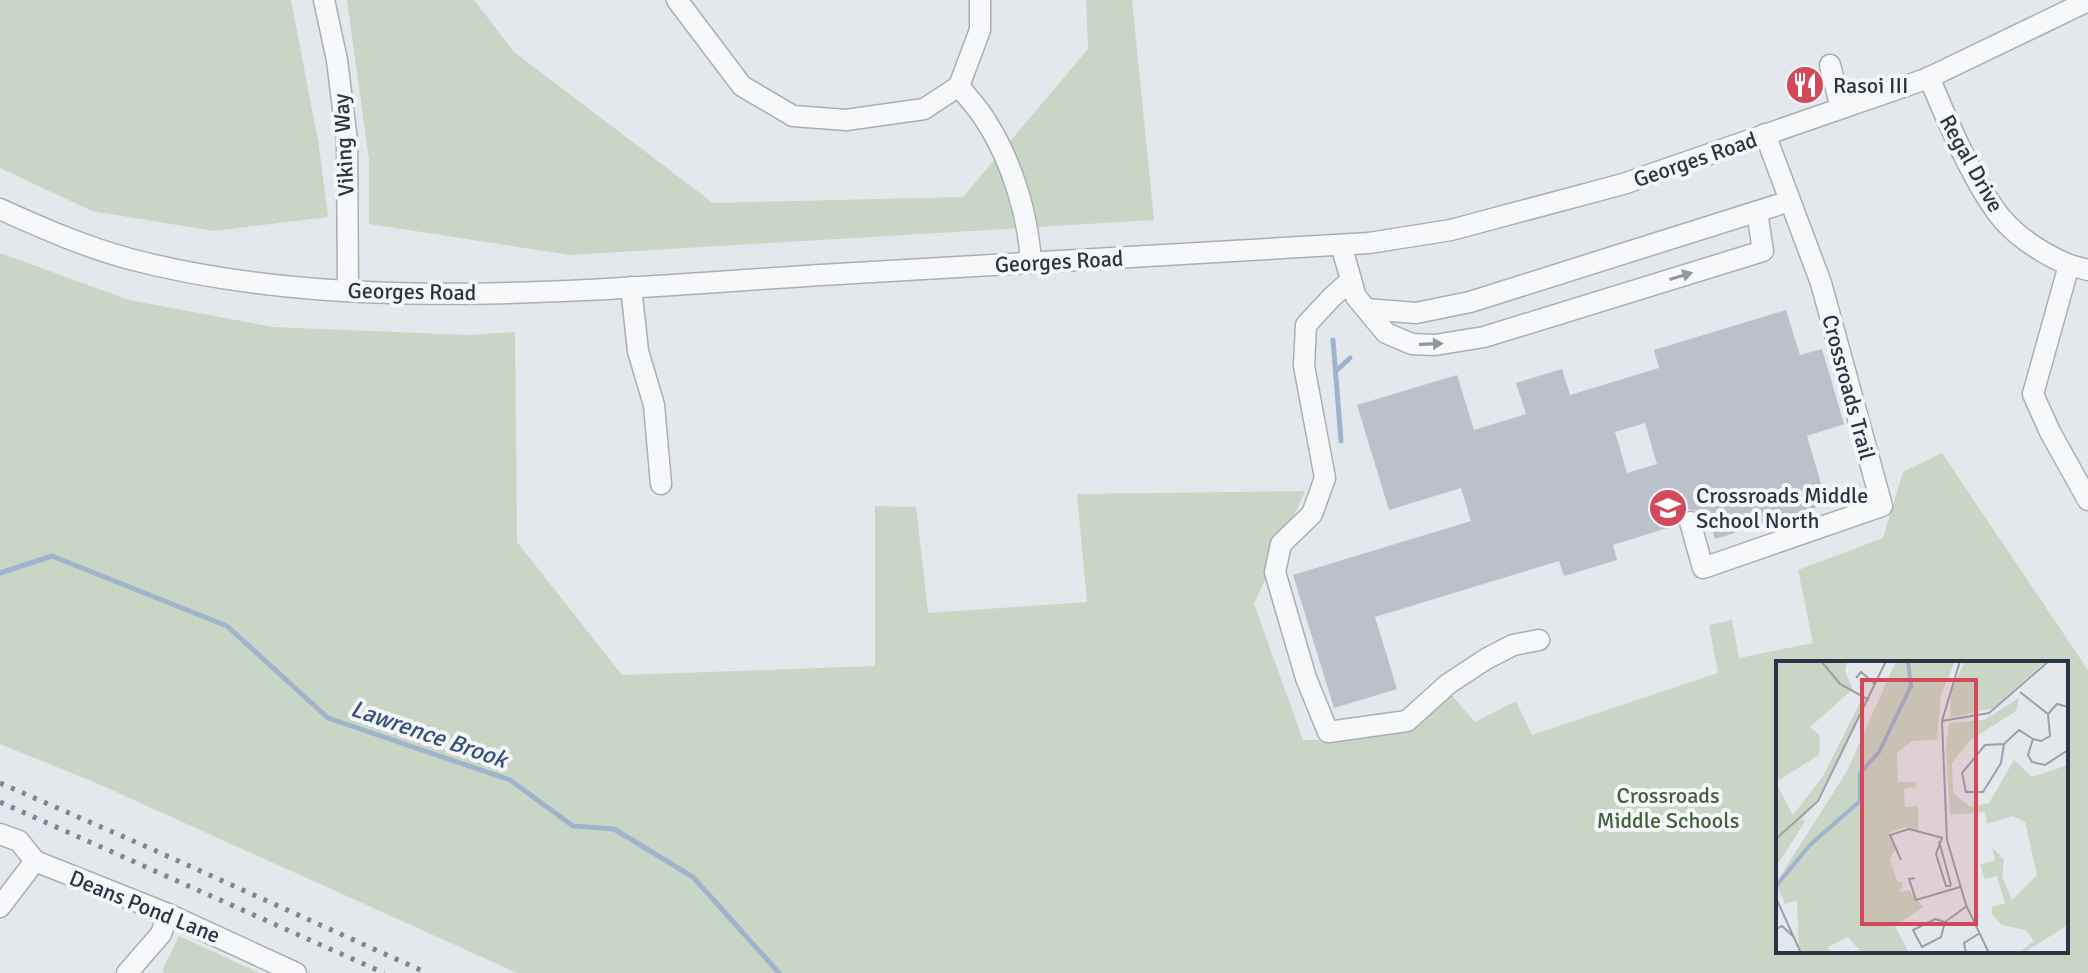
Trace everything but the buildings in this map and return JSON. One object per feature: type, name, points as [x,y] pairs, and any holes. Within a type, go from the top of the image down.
[{"type":"street","name":"Viking Way","points":[[324,0],[337,60],[347,141],[348,291]]},
{"type":"street","points":[[677,0],[742,86],[793,116],[846,120],[924,109],[959,86],[980,30],[980,0]]},
{"type":"street","name":"Georges Road","points":[[0,209],[44,229],[129,259],[252,283],[348,291],[476,293],[631,287],[1341,245],[1451,230],[1623,184],[1929,77],[2088,1]]},
{"type":"street","points":[[1830,65],[1841,108]]},
{"type":"street","name":"Regal Drive","points":[[1929,77],[1987,196],[2004,220],[2053,258],[2079,267],[2033,394],[2050,432],[2088,500]]},
{"type":"street","points":[[959,86],[986,120],[1008,166],[1026,218],[1031,262]]},
{"type":"street","name":"Crossroads Trail","points":[[1690,522],[1703,568],[1882,506],[1821,283],[1765,134]]},
{"type":"street","points":[[1366,309],[1416,313],[1470,302],[1790,201]]},
{"type":"street","points":[[1341,245],[1356,297],[1386,333],[1412,344],[1435,345],[1484,337],[1763,251],[1757,212]]},
{"type":"street","points":[[1351,280],[1306,325],[1304,366],[1325,478],[1312,514],[1281,544],[1275,572],[1306,678],[1328,732],[1407,721],[1448,684],[1486,659],[1513,645],[1539,640]]},
{"type":"street","points":[[631,287],[638,351],[654,405],[661,484]]},
{"type":"street","name":"Deans Pond Lane","points":[[0,834],[19,841],[35,861],[168,914],[296,973]]},
{"type":"street","points":[[0,907],[35,861]]},
{"type":"street","points":[[127,973],[161,934],[168,914]]},
{"type":"green space","points":[[0,0],[291,0],[319,146],[328,217],[214,231],[92,211],[0,168]]},
{"type":"green space","points":[[347,0],[474,0],[514,52],[713,203],[963,197],[1088,49],[1086,0],[1132,0],[1154,220],[570,255],[369,224],[369,160]]},
{"type":"green space","name":"Crossroads Middle Schools","points":[[0,253],[129,300],[273,327],[469,335],[515,332],[517,542],[622,675],[875,666],[875,506],[916,507],[928,613],[1087,602],[1077,494],[1305,491],[1254,604],[1303,740],[1366,739],[1449,692],[1475,722],[1516,701],[1532,735],[1718,673],[1709,625],[1732,620],[1739,658],[1813,643],[1798,570],[1883,538],[1903,472],[1942,453],[2088,670],[2088,973],[517,973],[94,782],[0,744]]},
{"type":"green space","points":[[179,936],[259,973],[165,973],[162,971]]},
{"type":"waterway","points":[[1333,340],[1341,441]]},
{"type":"waterway","points":[[1336,371],[1350,358]]},
{"type":"waterway","name":"Lawrence Brook","points":[[0,573],[52,556],[227,626],[328,718],[510,780],[573,826],[614,829],[693,877],[779,973]]},
{"type":"railway","points":[[0,783],[427,973]]},
{"type":"railway","points":[[0,802],[384,973]]},
{"type":"place","name":"Rasoi III","points":[[1805,85]]},
{"type":"place","name":"Crossroads Middle School North","points":[[1668,508]]}]
